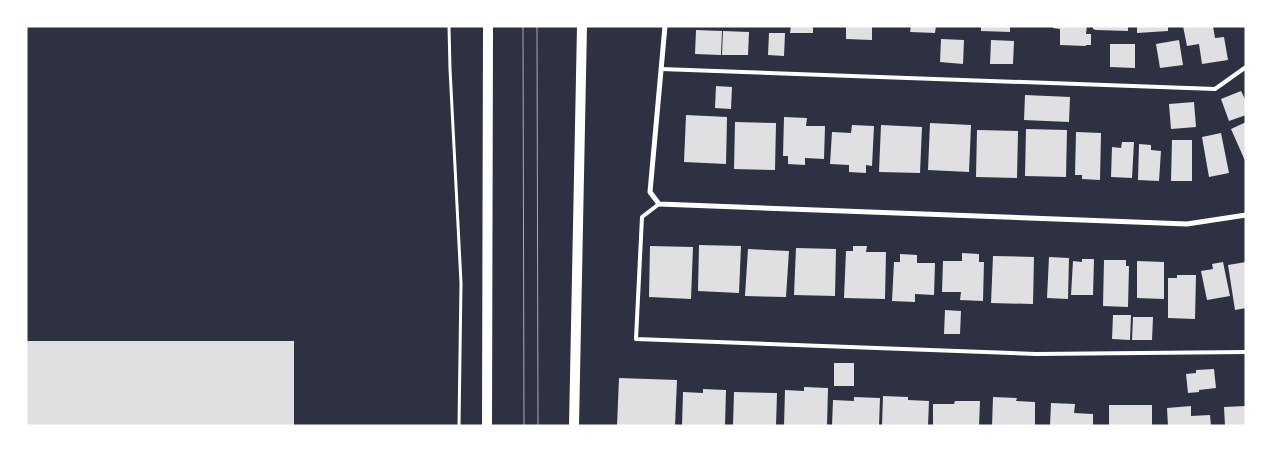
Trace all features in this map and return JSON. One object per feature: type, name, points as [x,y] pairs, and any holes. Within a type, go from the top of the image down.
[{"type":"main road","points":[[487,426],[488,26]]},
{"type":"main road","points":[[574,426],[582,26]]},
{"type":"street","points":[[665,26],[650,192],[659,204],[1187,224],[1246,215]]},
{"type":"lane","points":[[661,70],[1215,89],[1246,67]]},
{"type":"lane","points":[[659,204],[642,217],[636,339],[1036,354],[1246,352]]},
{"type":"path","points":[[449,26],[461,283],[459,426]]},
{"type":"building","points":[[791,26],[813,26],[813,33],[790,33]]},
{"type":"building","points":[[846,26],[872,26],[872,40],[846,39]]},
{"type":"building","points":[[911,26],[936,26],[935,33],[910,32]]},
{"type":"building","points":[[981,26],[1010,26],[1010,32],[981,31]]},
{"type":"building","points":[[1053,26],[1087,26],[1086,34],[1091,34],[1091,45],[1060,45],[1060,29],[1053,28]]},
{"type":"building","points":[[1093,26],[1128,26],[1128,31],[1096,30],[1093,29]]},
{"type":"building","points":[[1137,26],[1168,26],[1168,31],[1137,33]]},
{"type":"building","points":[[1183,26],[1213,26],[1215,38],[1224,37],[1228,60],[1202,64],[1199,44],[1187,46]]},
{"type":"building","points":[[696,30],[722,31],[721,55],[695,54]]},
{"type":"building","points":[[723,31],[749,32],[748,55],[722,55]]},
{"type":"building","points":[[769,33],[785,33],[784,56],[768,55]]},
{"type":"building","points":[[941,39],[964,40],[963,64],[940,62]]},
{"type":"building","points":[[991,40],[1014,41],[1013,64],[990,64]]},
{"type":"building","points":[[1179,40],[1183,65],[1160,68],[1156,44]]},
{"type":"building","points":[[1110,44],[1135,44],[1135,68],[1110,67]]},
{"type":"building","points":[[716,86],[732,87],[731,109],[715,108]]},
{"type":"building","points":[[1241,91],[1246,101],[1246,115],[1229,121],[1221,99]]},
{"type":"building","points":[[1025,95],[1070,97],[1069,122],[1024,120]]},
{"type":"building","points":[[1194,102],[1196,127],[1171,129],[1169,104]]},
{"type":"building","points":[[686,115],[727,117],[726,164],[684,162]]},
{"type":"building","points":[[784,117],[807,118],[806,126],[825,126],[824,159],[805,158],[805,165],[788,164],[788,156],[783,156]]},
{"type":"building","points":[[735,122],[776,123],[775,170],[734,169]]},
{"type":"building","points":[[1246,122],[1246,163],[1231,129]]},
{"type":"building","points":[[930,123],[971,125],[969,172],[928,170]]},
{"type":"building","points":[[852,125],[874,126],[872,166],[866,165],[866,173],[849,172],[849,165],[830,164],[832,132],[851,133]]},
{"type":"building","points":[[881,125],[922,127],[920,173],[879,172]]},
{"type":"building","points":[[1026,129],[1067,130],[1066,177],[1025,176]]},
{"type":"building","points":[[977,130],[1018,131],[1017,178],[976,177]]},
{"type":"building","points":[[1076,132],[1101,133],[1100,180],[1082,179],[1082,175],[1075,175]]},
{"type":"building","points":[[1221,133],[1229,173],[1209,177],[1202,137]]},
{"type":"building","points":[[1172,140],[1192,140],[1192,181],[1171,181]]},
{"type":"building","points":[[1122,142],[1134,142],[1132,178],[1111,177],[1112,147],[1121,148]]},
{"type":"building","points":[[1139,144],[1151,145],[1151,150],[1161,151],[1159,181],[1138,180]]},
{"type":"building","points":[[699,245],[741,246],[739,293],[698,291]]},
{"type":"building","points":[[650,246],[693,247],[691,299],[649,297]]},
{"type":"building","points":[[853,246],[867,246],[866,252],[886,252],[885,299],[844,298],[846,251],[853,251]]},
{"type":"building","points":[[796,248],[836,249],[835,296],[794,295]]},
{"type":"building","points":[[748,249],[789,251],[786,297],[745,296]]},
{"type":"building","points":[[962,253],[979,254],[979,262],[984,262],[983,301],[960,300],[961,292],[942,292],[943,261],[962,261]]},
{"type":"building","points":[[900,254],[917,255],[917,263],[935,263],[934,295],[915,294],[915,302],[892,301],[894,262],[900,262]]},
{"type":"building","points":[[993,256],[1034,257],[1033,304],[991,303]]},
{"type":"building","points":[[1049,257],[1069,258],[1068,299],[1047,298]]},
{"type":"building","points":[[1082,259],[1094,259],[1093,295],[1071,295],[1073,261],[1082,262]]},
{"type":"building","points":[[1104,260],[1126,260],[1126,266],[1129,266],[1128,307],[1103,306]]},
{"type":"building","points":[[1137,261],[1164,262],[1164,299],[1137,298]]},
{"type":"building","points":[[1223,262],[1230,296],[1207,300],[1201,271],[1213,269],[1212,264]]},
{"type":"building","points":[[1246,262],[1246,308],[1235,310],[1228,265]]},
{"type":"building","points":[[1177,275],[1196,275],[1195,319],[1168,318],[1168,278],[1177,278]]},
{"type":"building","points":[[945,310],[961,311],[960,334],[944,334]]},
{"type":"building","points":[[1113,315],[1131,315],[1130,340],[1112,339]]},
{"type":"building","points":[[1133,317],[1153,317],[1152,340],[1132,340]]},
{"type":"building","points":[[26,341],[294,341],[294,426],[26,426]]},
{"type":"building","points":[[834,363],[854,363],[854,386],[834,386]]},
{"type":"building","points":[[1214,369],[1216,388],[1188,393],[1186,374],[1196,373],[1196,370]]},
{"type":"building","points":[[619,378],[677,380],[675,426],[617,426]]},
{"type":"building","points":[[804,387],[828,388],[827,426],[784,426],[785,390],[804,391]]},
{"type":"building","points":[[703,389],[726,390],[725,426],[682,426],[683,392],[703,393]]},
{"type":"building","points":[[734,392],[777,393],[776,426],[733,426]]},
{"type":"building","points":[[883,396],[908,397],[908,400],[929,401],[928,426],[882,426]]},
{"type":"building","points":[[854,397],[880,398],[879,426],[832,426],[833,400],[854,401]]},
{"type":"building","points":[[993,397],[1017,398],[1016,401],[1035,402],[1035,426],[992,426]]},
{"type":"building","points":[[955,401],[980,401],[979,426],[933,426],[933,404],[954,404]]},
{"type":"building","points":[[1051,403],[1075,404],[1074,413],[1093,414],[1093,426],[1050,426]]},
{"type":"building","points":[[1109,405],[1152,405],[1152,426],[1109,426]]},
{"type":"building","points":[[1191,406],[1191,416],[1210,415],[1211,426],[1168,426],[1167,408]]},
{"type":"building","points":[[1246,406],[1246,426],[1225,426],[1224,407]]},
{"type":"tram line","points":[[523,26],[524,426]]},
{"type":"tram line","points":[[537,26],[538,426]]}]
